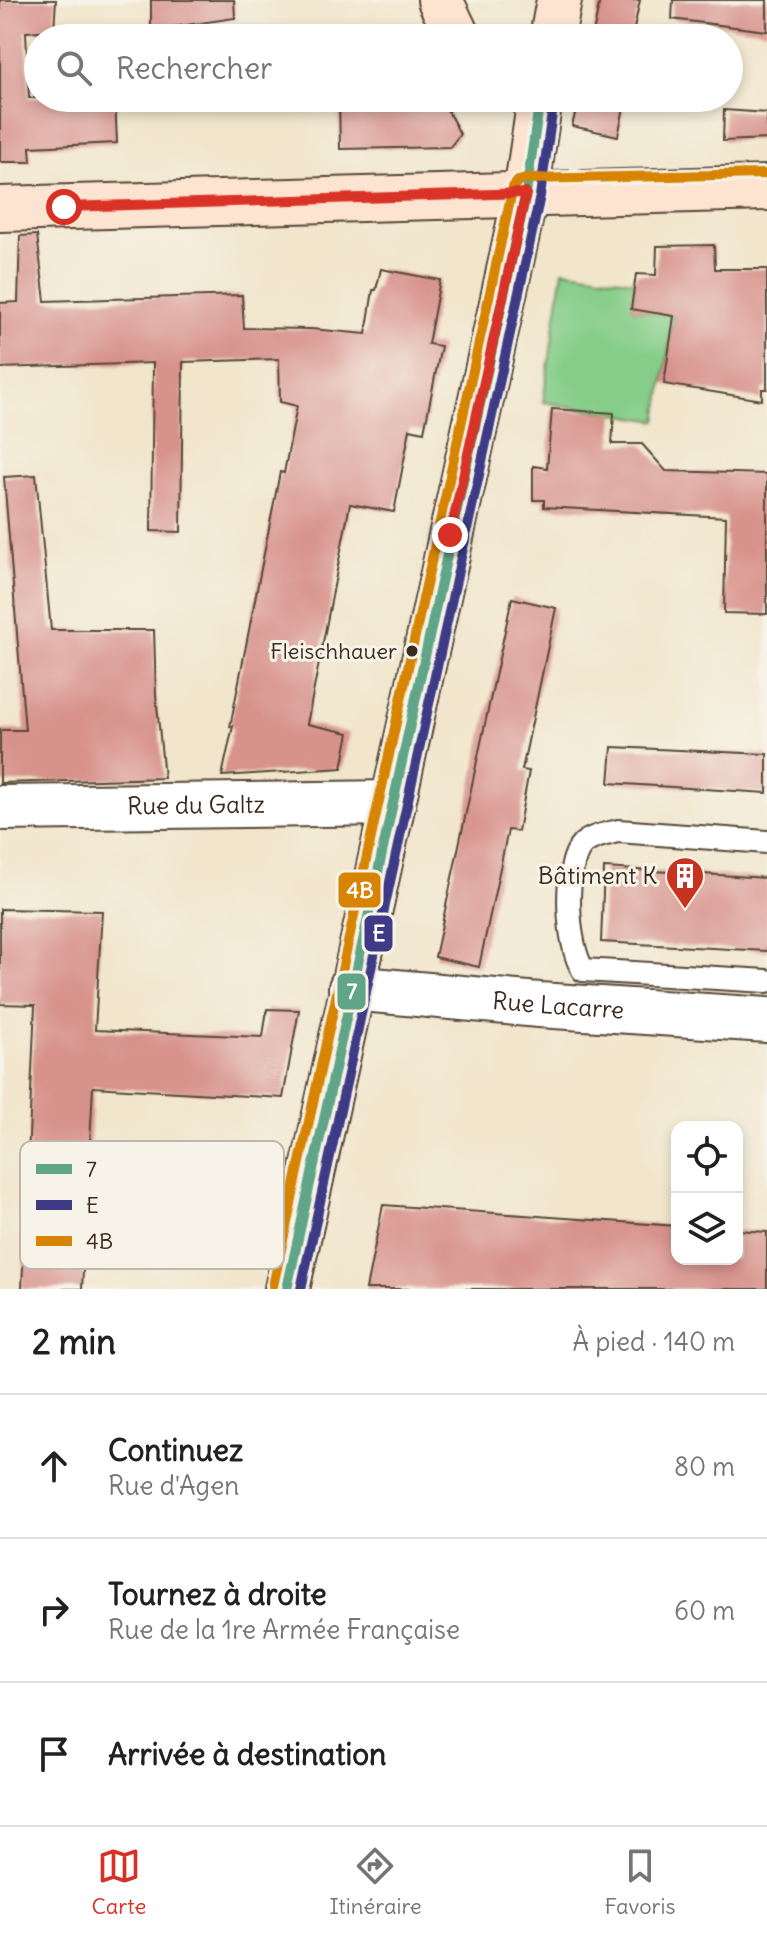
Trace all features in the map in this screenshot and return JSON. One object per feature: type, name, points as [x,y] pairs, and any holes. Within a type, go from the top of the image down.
[{"type":"main road","points":[[440,0],[451,24]]},
{"type":"main road","points":[[555,24],[559,0]]},
{"type":"main road","points":[[287,1289],[526,193],[535,112]]},
{"type":"main road","points":[[0,209],[767,188]]},
{"type":"street","name":"Rue du Galtz","points":[[0,808],[393,803]]},
{"type":"street","name":"Rue Lacarre","points":[[351,988],[539,1005],[767,1020]]},
{"type":"lane","points":[[767,842],[618,831],[600,836],[584,843],[576,855],[569,902],[571,943],[583,970],[767,981]]},
{"type":"green space","points":[[563,270],[635,281],[632,309],[674,316],[657,421],[543,402]]},
{"type":"building","points":[[0,0],[56,0],[54,24],[24,24],[24,112],[116,112],[117,143],[30,147],[31,162],[0,162]]},
{"type":"building","points":[[151,0],[234,0],[235,18],[193,24],[151,24]]},
{"type":"building","points":[[600,0],[640,0],[635,24],[595,24]]},
{"type":"building","points":[[673,0],[767,0],[767,31],[743,28],[743,24],[672,19]]},
{"type":"building","points":[[339,112],[448,112],[460,134],[450,147],[340,149]]},
{"type":"building","points":[[576,112],[623,112],[618,136],[572,126]]},
{"type":"building","points":[[724,112],[767,113],[767,139],[723,141]]},
{"type":"building","points":[[37,235],[45,301],[242,295],[244,328],[366,334],[373,290],[376,290],[381,269],[440,280],[428,344],[441,346],[424,432],[410,429],[394,512],[350,504],[307,724],[349,733],[342,768],[222,776],[280,472],[284,473],[297,406],[280,402],[279,359],[183,362],[181,532],[151,531],[153,363],[0,368],[0,303],[18,302],[20,236]]},
{"type":"building","points":[[714,245],[715,269],[767,269],[767,389],[762,389],[762,400],[664,384],[674,316],[631,309],[636,274],[656,275],[657,246]]},
{"type":"building","points":[[552,409],[614,413],[612,444],[642,444],[666,471],[767,474],[767,614],[724,613],[726,517],[544,507],[544,500],[533,500],[533,466],[547,468]]},
{"type":"building","points":[[36,475],[51,630],[154,630],[164,778],[0,783],[0,730],[25,730],[4,477]]},
{"type":"building","points":[[512,598],[556,608],[522,770],[529,771],[518,831],[508,830],[479,967],[435,957]]},
{"type":"building","points":[[612,747],[767,754],[767,793],[609,783]]},
{"type":"building","name":"Bâtiment K","points":[[604,868],[767,878],[767,951],[601,942]]},
{"type":"building","points":[[0,909],[102,911],[95,1030],[263,1037],[267,1009],[299,1010],[283,1098],[93,1087],[90,1141],[29,1141],[35,1005],[0,1004]]},
{"type":"building","points":[[383,1205],[671,1226],[671,1265],[743,1265],[743,1230],[767,1232],[767,1289],[366,1289]]},
{"type":"building","points":[[23,1269],[83,1269],[82,1289],[22,1289]]},
{"type":"transit line","name":"7","points":[[287,1289],[526,193],[538,112]]},
{"type":"transit line","name":"E","points":[[301,1289],[540,196],[552,112]]},
{"type":"transit line","name":"4B","points":[[284,1236],[513,187],[518,181],[526,179],[767,174]]},
{"type":"transit line","name":"4B","points":[[273,1286],[277,1269]]},
{"type":"place","name":"Fleischhauer","points":[[412,651]]},
{"type":"place","name":"Bâtiment K","points":[[685,910]]},
{"type":"route","points":[[64,207],[526,193],[450,535]]}]
